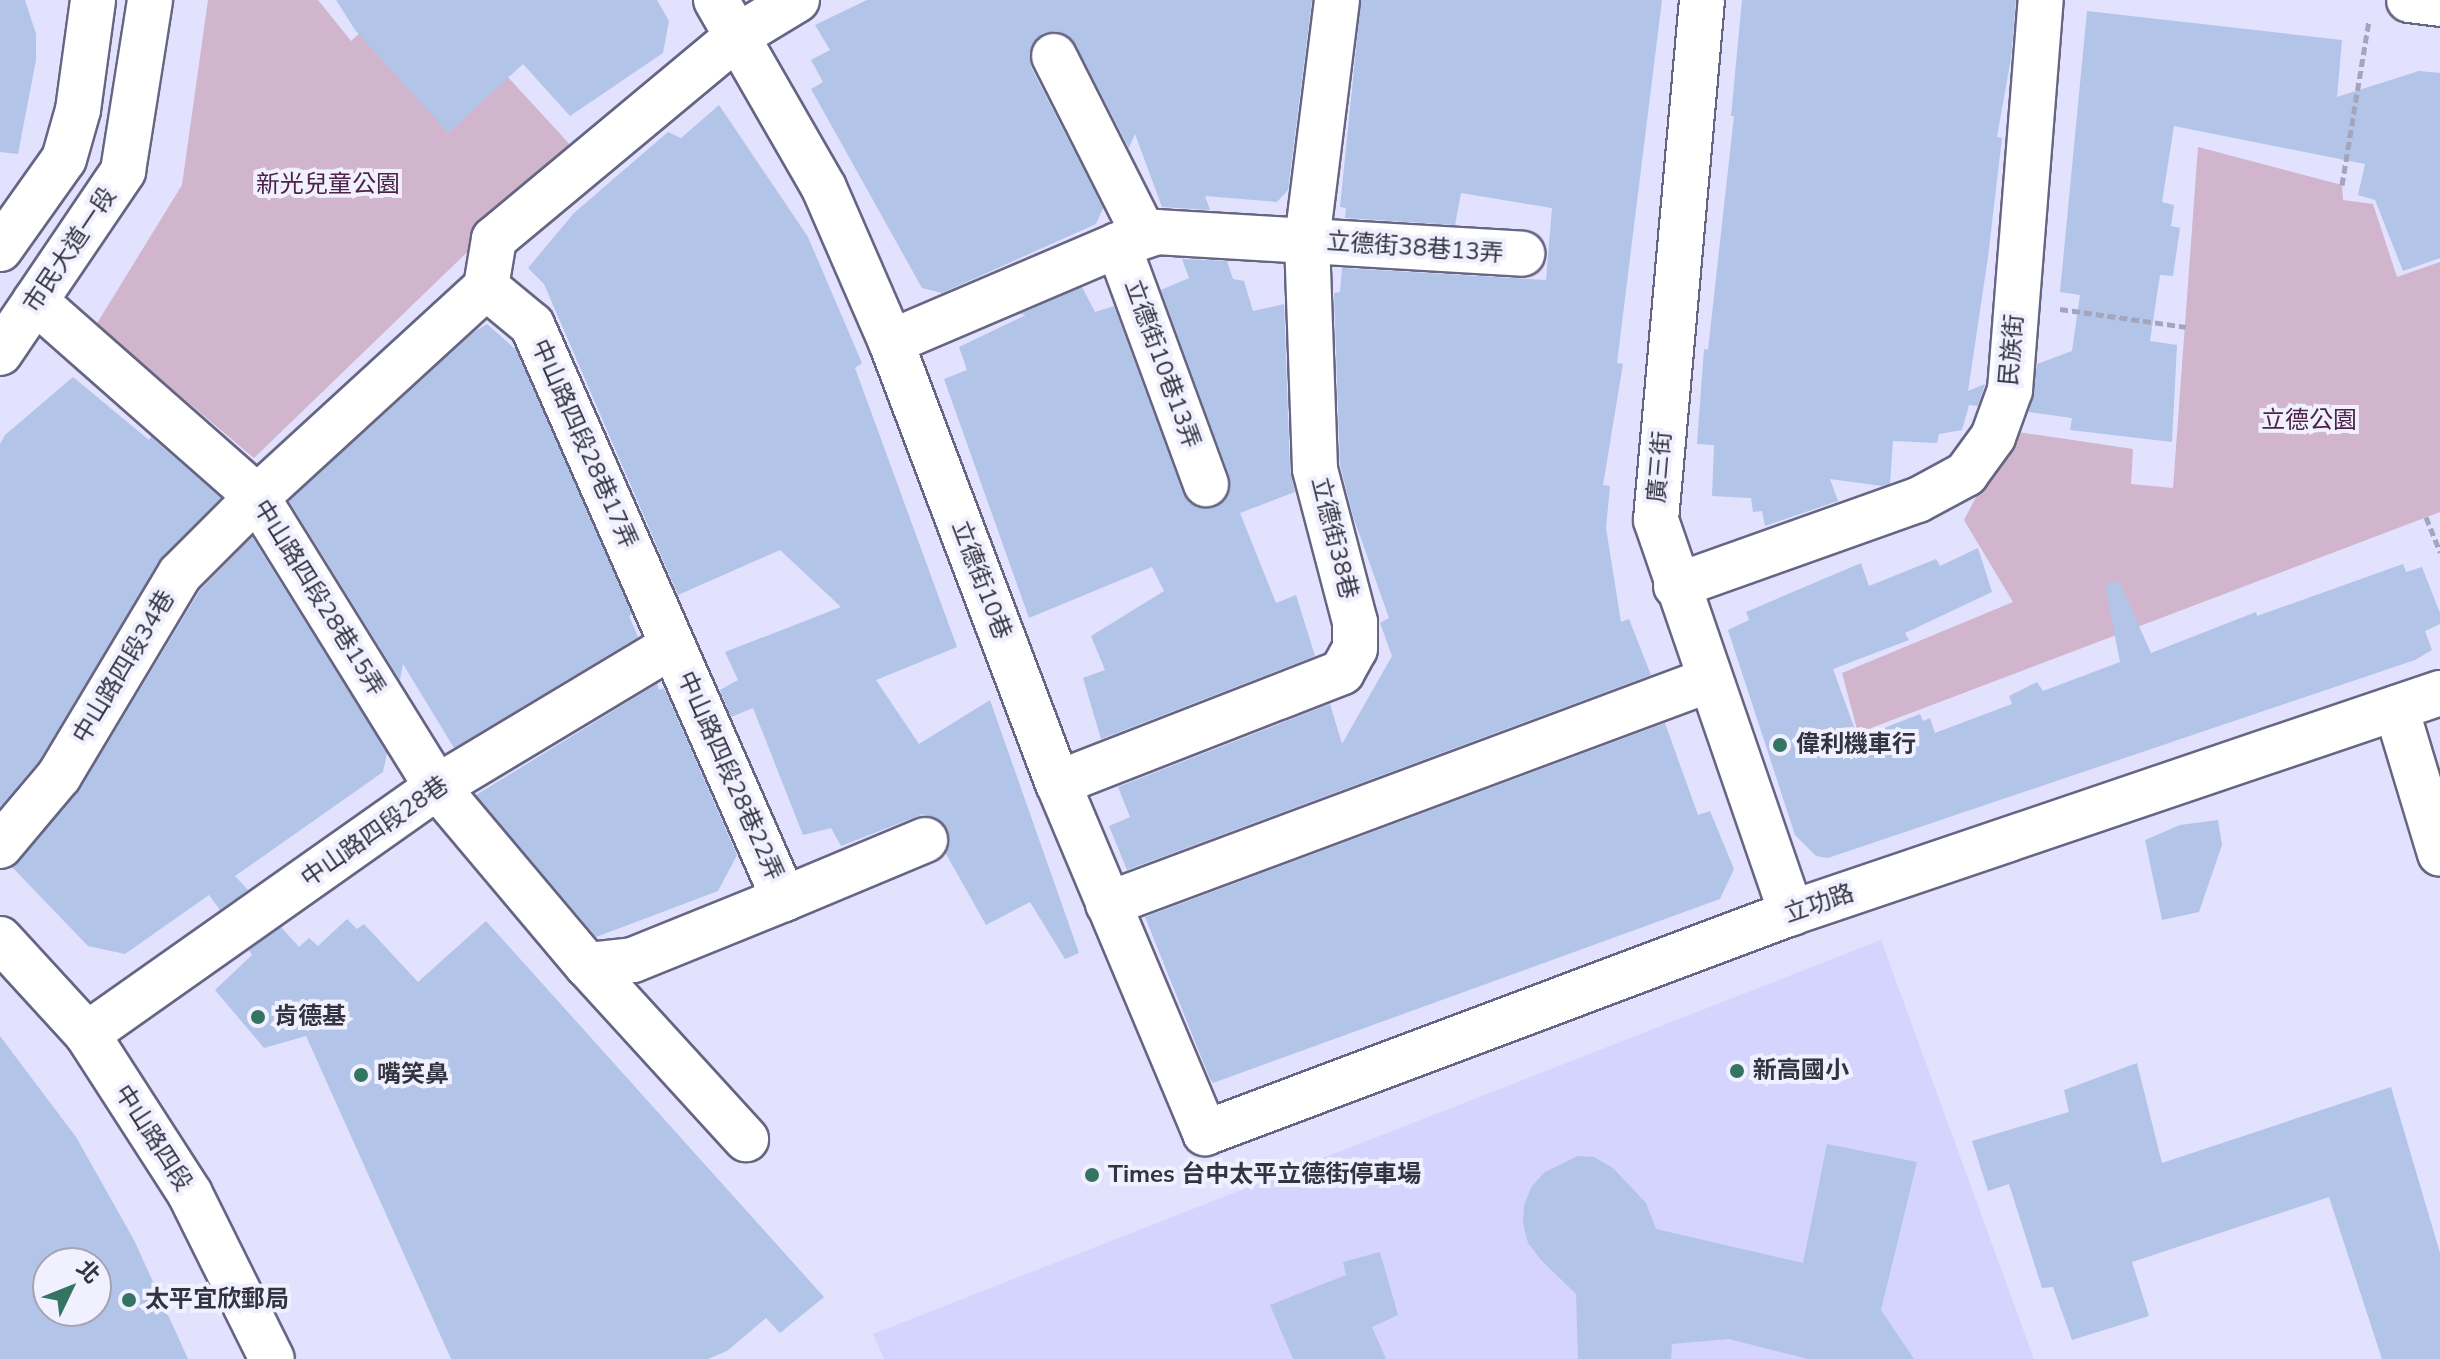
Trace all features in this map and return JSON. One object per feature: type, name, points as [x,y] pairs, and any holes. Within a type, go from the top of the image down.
[{"type":"street","points":[[0,249],[64,159],[78,110],[93,0]]},
{"type":"street","name":"市民大道一段","points":[[0,353],[123,171],[150,0]]},
{"type":"street","points":[[486,287],[494,239],[727,18],[797,0]]},
{"type":"street","name":"立德街38巷","points":[[1058,783],[1342,672],[1355,649],[1355,622],[1315,469],[1307,241],[1337,0]]},
{"type":"street","name":"廣三街","points":[[1702,0],[1656,520],[1676,586],[1791,913]]},
{"type":"street","name":"民族街","points":[[1676,586],[1918,500],[1966,474],[1993,437],[2010,390],[2041,0]]},
{"type":"street","points":[[2390,8],[2440,4]]},
{"type":"street","name":"立德街10巷","points":[[727,18],[824,188],[891,342],[1058,783],[1205,1133]]},
{"type":"street","name":"立德街10巷13弄","points":[[1054,56],[1131,240],[1206,484]]},
{"type":"street","points":[[891,342],[1131,240],[1157,232],[1307,241]]},
{"type":"street","name":"立德街38巷13弄","points":[[1307,241],[1522,254]]},
{"type":"street","name":"中山路四段34巷","points":[[0,846],[59,776],[180,574],[257,497],[486,287]]},
{"type":"street","name":"中山路四段28巷17弄","points":[[486,287],[532,325],[672,646]]},
{"type":"street","name":"中山路四段28巷15弄","points":[[35,301],[257,497],[437,787],[587,965],[746,1139]]},
{"type":"street","name":"中山路四段28巷","points":[[87,1034],[437,787],[672,646]]},
{"type":"street","name":"中山路四段28巷22弄","points":[[672,646],[784,899],[925,840]]},
{"type":"street","points":[[1108,904],[1709,680]]},
{"type":"street","name":"立功路","points":[[1205,1133],[1791,913],[2440,693]]},
{"type":"street","points":[[2396,708],[2440,854]]},
{"type":"street","points":[[587,965],[633,960],[784,899]]},
{"type":"street","name":"中山路四段","points":[[0,939],[87,1034],[190,1194],[272,1359]]},
{"type":"path","points":[[2342,185],[2390,8]]},
{"type":"path","points":[[2017,303],[2186,327]]},
{"type":"path","points":[[2426,517],[2440,552]]},
{"type":"shaded area","name":"新高國小","points":[[1881,940],[2034,1359],[884,1359],[873,1334]]},
{"type":"green space","name":"新光兒童公園","points":[[208,0],[318,0],[351,41],[395,0],[437,0],[574,149],[254,458],[96,325],[182,185]]},
{"type":"green space","name":"立德公園","points":[[2198,147],[2342,185],[2343,200],[2373,204],[2397,277],[2440,262],[2440,512],[1858,733],[1842,673],[2013,602],[1964,520],[2011,431],[2133,449],[2131,484],[2173,488]]},
{"type":"building","points":[[0,0],[25,0],[36,34],[36,60],[18,154],[0,152]]},
{"type":"building","points":[[336,0],[657,0],[669,21],[663,53],[570,116],[523,64],[448,133],[355,30]]},
{"type":"building","points":[[867,0],[1312,0],[1288,190],[1277,202],[1205,196],[1210,210],[1162,207],[1135,134],[1129,148],[1076,45],[1067,35],[1056,31],[1043,33],[1033,43],[1029,54],[1031,67],[1103,208],[1096,224],[942,293],[922,288],[811,89],[823,82],[811,60],[830,50],[815,25]]},
{"type":"building","points":[[1361,0],[1662,0],[1617,363],[1623,364],[1603,485],[1610,486],[1606,528],[1621,622],[1629,619],[1651,675],[1127,870],[1109,826],[1130,817],[1118,787],[1330,704],[1342,744],[1392,656],[1380,623],[1389,618],[1353,516],[1340,465],[1334,293],[1340,292],[1342,268],[1546,280],[1552,208],[1461,193],[1455,225],[1345,218],[1346,208],[1340,207]]},
{"type":"building","points":[[1742,0],[2016,0],[2011,58],[1997,137],[2002,138],[1988,257],[1968,391],[1985,384],[1978,406],[1969,405],[1962,430],[1939,434],[1937,443],[1893,441],[1890,484],[1882,486],[1830,479],[1838,501],[1765,526],[1762,511],[1753,512],[1751,498],[1712,496],[1714,445],[1697,444],[1704,349],[1708,350],[1734,116],[1731,116]]},
{"type":"building","points":[[2087,11],[2342,40],[2337,97],[2419,71],[2440,73],[2440,258],[2403,271],[2375,200],[2358,195],[2365,164],[2174,126],[2162,202],[2174,205],[2171,226],[2180,228],[2173,276],[2160,275],[2150,341],[2177,345],[2172,442],[2070,430],[2072,418],[2029,412],[2037,364],[2072,351],[2080,295],[2060,292]]},
{"type":"building","points":[[719,105],[808,237],[862,363],[855,368],[957,647],[876,680],[919,744],[990,700],[1079,953],[1065,959],[1030,902],[986,925],[946,854],[950,842],[948,831],[939,820],[923,814],[841,846],[831,828],[803,835],[753,708],[731,717],[720,690],[738,680],[725,652],[841,607],[780,550],[678,595],[544,284],[528,268],[574,213],[668,132],[681,138]]},
{"type":"building","points":[[1182,259],[1227,261],[1233,279],[1244,281],[1253,311],[1284,304],[1290,470],[1295,492],[1240,513],[1276,603],[1296,595],[1315,656],[1101,739],[1083,678],[1105,670],[1091,636],[1164,591],[1152,567],[1029,618],[944,379],[967,370],[959,347],[1026,315],[1020,314],[1082,287],[1095,312],[1114,306],[1189,503],[1201,508],[1215,507],[1225,501],[1230,489],[1229,475],[1161,290],[1189,278]]},
{"type":"building","points":[[487,324],[516,350],[632,614],[629,616],[638,637],[454,748],[403,664],[400,680],[289,501],[474,332]]},
{"type":"building","points":[[73,377],[149,440],[151,437],[221,498],[159,561],[39,761],[0,807],[0,444],[5,435]]},
{"type":"building","points":[[252,537],[387,753],[383,772],[235,876],[248,890],[220,910],[209,895],[125,954],[88,946],[12,867],[80,789],[200,590]]},
{"type":"building","points":[[1978,548],[1992,592],[1905,633],[1909,640],[1833,669],[1858,738],[1920,714],[1923,721],[1930,718],[1935,733],[2012,704],[2009,696],[2037,682],[2043,691],[2120,662],[2105,586],[2119,581],[2151,653],[2256,612],[2257,616],[2403,564],[2406,572],[2422,567],[2440,613],[2440,624],[2425,631],[2432,650],[2415,660],[1828,858],[1816,856],[1795,835],[1728,630],[1749,620],[1746,612],[1861,563],[1869,586],[1936,559],[1940,566]]},
{"type":"building","points":[[657,684],[659,690],[664,688],[737,855],[718,891],[596,937],[476,795]]},
{"type":"building","points":[[1665,723],[1698,815],[1710,811],[1734,869],[1720,899],[1213,1083],[1145,917]]},
{"type":"building","points":[[2218,820],[2222,845],[2199,912],[2162,920],[2145,840],[2180,825]]},
{"type":"building","points":[[347,919],[357,929],[364,924],[418,982],[486,921],[824,1297],[780,1333],[766,1318],[727,1351],[708,1359],[451,1359],[306,1036],[264,1048],[215,990],[252,955],[249,950],[281,927],[299,947],[309,938],[318,946]]},
{"type":"building","points":[[0,1036],[76,1137],[134,1240],[188,1359],[0,1359]]},
{"type":"building","points":[[2137,1063],[2162,1163],[2391,1087],[2440,1253],[2440,1359],[2382,1359],[2329,1197],[2132,1262],[2149,1316],[2072,1340],[2053,1287],[2042,1288],[2009,1184],[1988,1191],[1972,1141],[2069,1112],[2064,1090]]},
{"type":"building","points":[[1827,1144],[1917,1162],[1881,1310],[1914,1359],[1808,1359],[1729,1339],[1672,1344],[1671,1359],[1578,1359],[1576,1294],[1528,1243],[1523,1223],[1524,1205],[1532,1186],[1545,1172],[1578,1156],[1594,1157],[1613,1168],[1646,1203],[1656,1229],[1803,1263]]},
{"type":"building","points":[[1380,1252],[1398,1315],[1372,1327],[1386,1359],[1293,1359],[1270,1305],[1346,1275],[1343,1262]]},
{"type":"place","name":"偉利機車行","points":[[1780,745]]},
{"type":"place","name":"肯德基","points":[[258,1017]]},
{"type":"place","name":"新高國小","points":[[1737,1071]]},
{"type":"place","name":"嘴笑鼻","points":[[361,1075]]},
{"type":"place","name":"Times 台中太平立德街停車場","points":[[1092,1175]]},
{"type":"place","name":"太平宜欣郵局","points":[[129,1300]]}]
